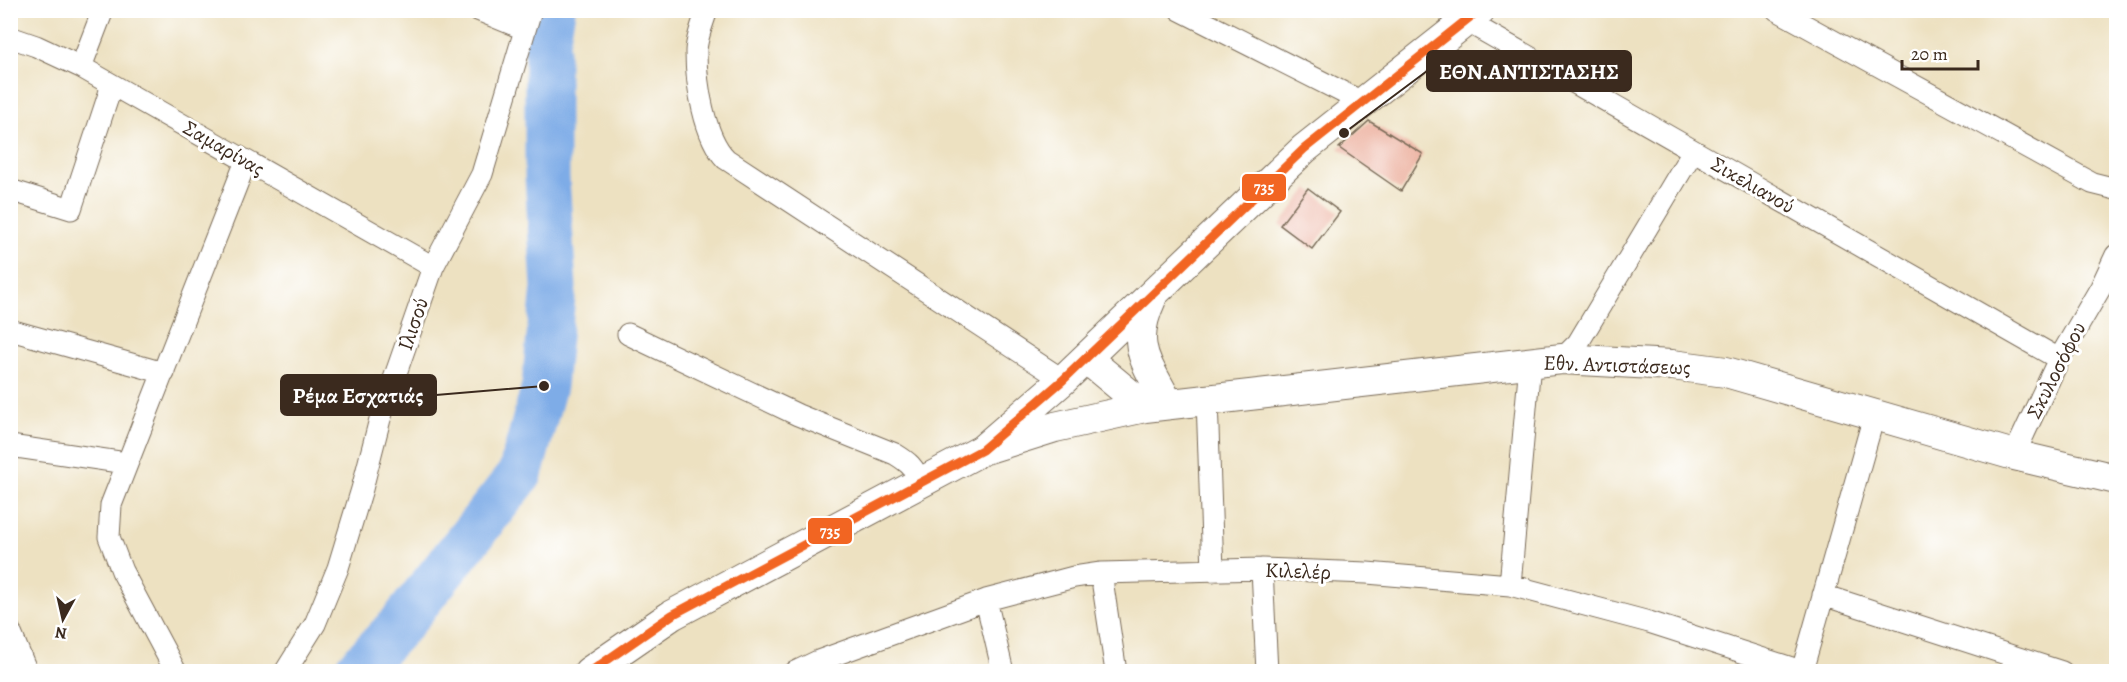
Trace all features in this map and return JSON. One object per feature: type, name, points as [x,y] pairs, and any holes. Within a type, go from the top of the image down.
[{"type":"street","points":[[81,67],[103,10]]},
{"type":"street","points":[[478,10],[528,20]]},
{"type":"street","points":[[707,10],[696,50],[704,113],[716,148],[726,159],[1063,380]]},
{"type":"street","points":[[1179,10],[1364,103]]},
{"type":"street","points":[[1777,10],[2092,183],[2116,189]]},
{"type":"street","points":[[589,672],[672,615],[982,450],[1087,359],[1304,149],[1364,103],[1465,14]]},
{"type":"street","name":"Σικελιανού","points":[[1465,14],[1693,151],[2058,359]]},
{"type":"street","name":"Ιλισού","points":[[285,672],[315,624],[338,568],[380,419],[433,267],[482,174],[528,20]]},
{"type":"street","name":"Σαμαρίνας","points":[[10,37],[36,46],[81,67],[433,267]]},
{"type":"street","points":[[10,190],[71,209],[112,85]]},
{"type":"street","points":[[1562,359],[1578,342],[1693,151]]},
{"type":"street","points":[[176,672],[122,571],[109,537],[111,506],[246,161]]},
{"type":"street","name":"Σκυλοσόφου","points":[[2014,455],[2058,359],[2109,290],[2116,255]]},
{"type":"street","points":[[1153,295],[1141,321],[1141,351],[1156,406]]},
{"type":"street","points":[[10,330],[164,373]]},
{"type":"street","points":[[628,334],[798,415],[896,454],[909,463],[916,472],[919,482]]},
{"type":"street","points":[[1087,359],[1156,406]]},
{"type":"street","name":"Εθν. Αντιστάσεως","points":[[982,450],[1055,427],[1156,406],[1562,359],[1672,365],[1726,372],[2014,455],[2116,479]]},
{"type":"street","points":[[1510,585],[1530,363]]},
{"type":"street","points":[[1208,399],[1213,571]]},
{"type":"street","points":[[1803,671],[1874,416]]},
{"type":"street","points":[[10,446],[126,463]]},
{"type":"street","points":[[1262,569],[1267,672]]},
{"type":"street","name":"Κιλελέρ","points":[[795,672],[818,661],[986,600],[1074,577],[1101,573],[1262,569],[1367,573],[1510,585],[1649,622],[1756,664],[1803,671]]},
{"type":"street","points":[[1101,573],[1116,672]]},
{"type":"street","points":[[1823,595],[2025,666],[2062,672]]},
{"type":"street","points":[[986,600],[1003,672]]},
{"type":"street","points":[[10,632],[27,672]]},
{"type":"building","points":[[1369,121],[1423,154],[1401,191],[1339,148]]},
{"type":"building","points":[[1308,188],[1340,212],[1312,249],[1280,225]]},
{"type":"waterway","points":[[355,672],[400,625],[520,474],[544,386],[554,287],[547,177],[547,42],[553,10]]},
{"type":"transit line","name":"735","points":[[590,672],[672,615],[982,450],[1063,380],[1304,149],[1479,10]]},
{"type":"place","name":"ΕΘΝ.ΑΝΤΙΣΤΑΣΗΣ","points":[[1344,133]]},
{"type":"place","name":"Ρέμα Εσχατιάς","points":[[544,386]]}]
